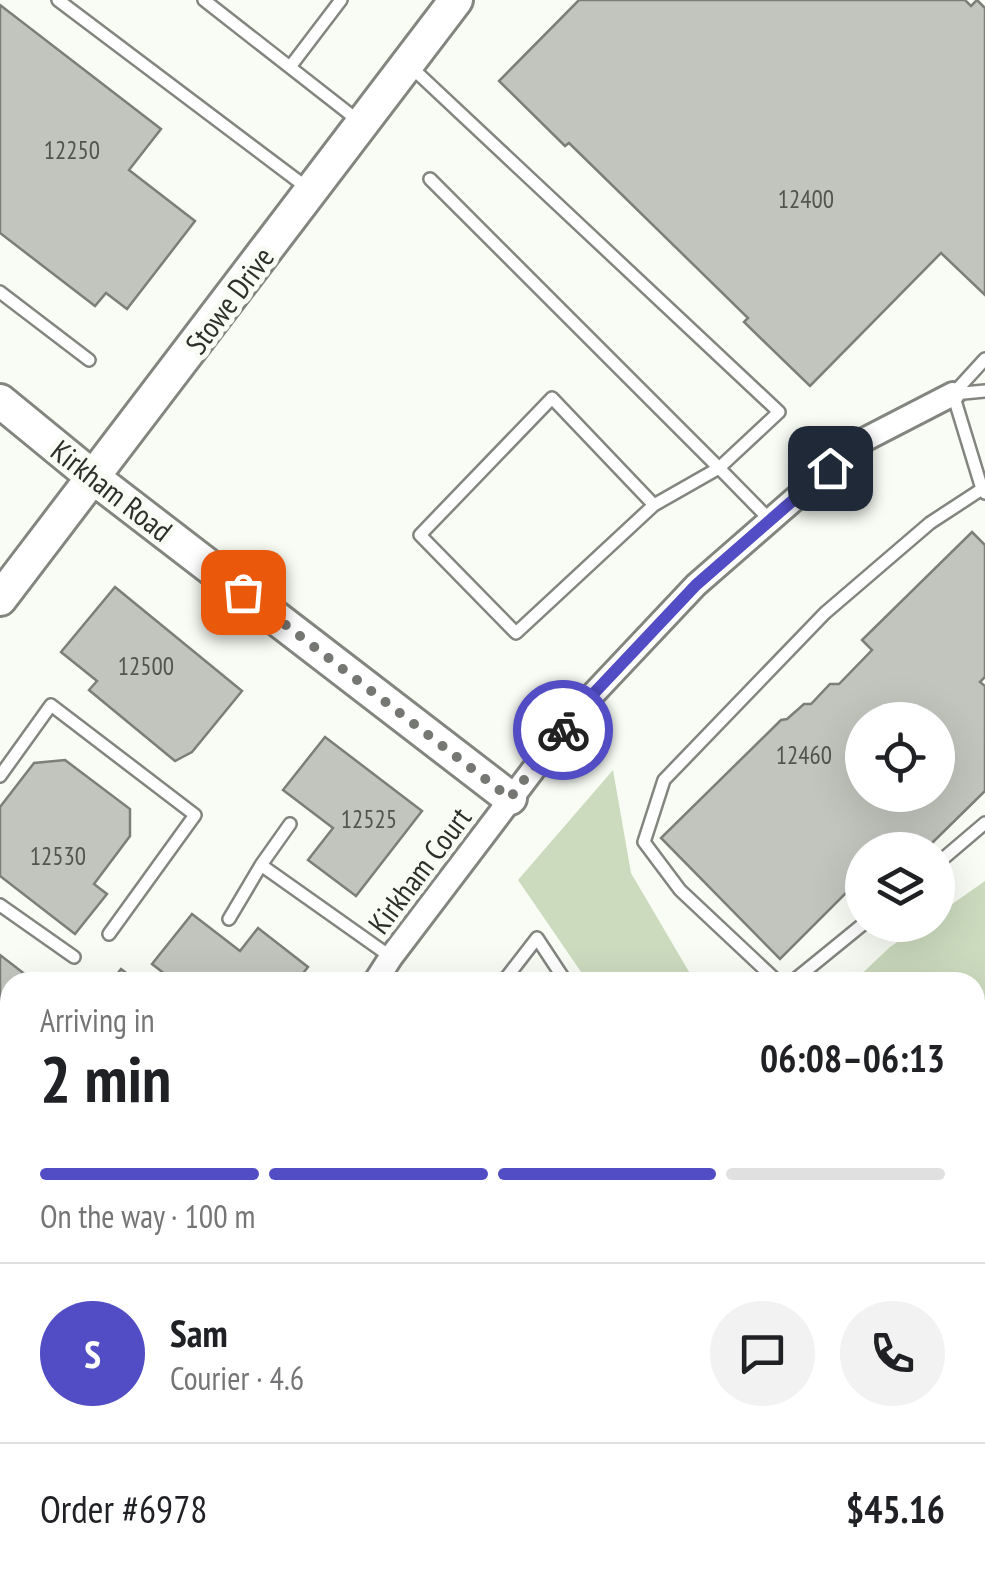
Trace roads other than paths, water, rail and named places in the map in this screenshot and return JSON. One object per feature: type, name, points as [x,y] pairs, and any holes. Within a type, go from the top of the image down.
[{"type":"main road","name":"Stowe Drive","points":[[0,599],[456,0]]},
{"type":"main road","name":"Kirkham Road","points":[[0,401],[94,478],[510,798]]},
{"type":"street","name":"Kirkham Court","points":[[381,972],[580,708],[696,585],[860,442],[952,394]]},
{"type":"lane","points":[[58,0],[312,191]]},
{"type":"lane","points":[[204,0],[363,124]]},
{"type":"lane","points":[[290,67],[341,0]]},
{"type":"lane","points":[[409,65],[779,412],[719,468],[654,505],[516,633],[420,535],[552,398],[654,505]]},
{"type":"lane","points":[[430,179],[770,520]]},
{"type":"lane","points":[[0,292],[89,360]]},
{"type":"lane","points":[[952,394],[985,359]]},
{"type":"lane","points":[[952,394],[985,391]]},
{"type":"lane","points":[[767,972],[680,890],[644,842],[664,780],[825,613],[930,523],[983,491],[952,394]]},
{"type":"lane","points":[[0,776],[51,705],[195,815],[109,934]]},
{"type":"lane","points":[[955,848],[985,823]]},
{"type":"lane","points":[[229,918],[290,824]]},
{"type":"lane","points":[[262,865],[391,957]]},
{"type":"lane","points":[[0,906],[74,958]]},
{"type":"lane","points":[[510,972],[537,938],[559,972]]},
{"type":"lane","points":[[804,972],[845,938]]}]
